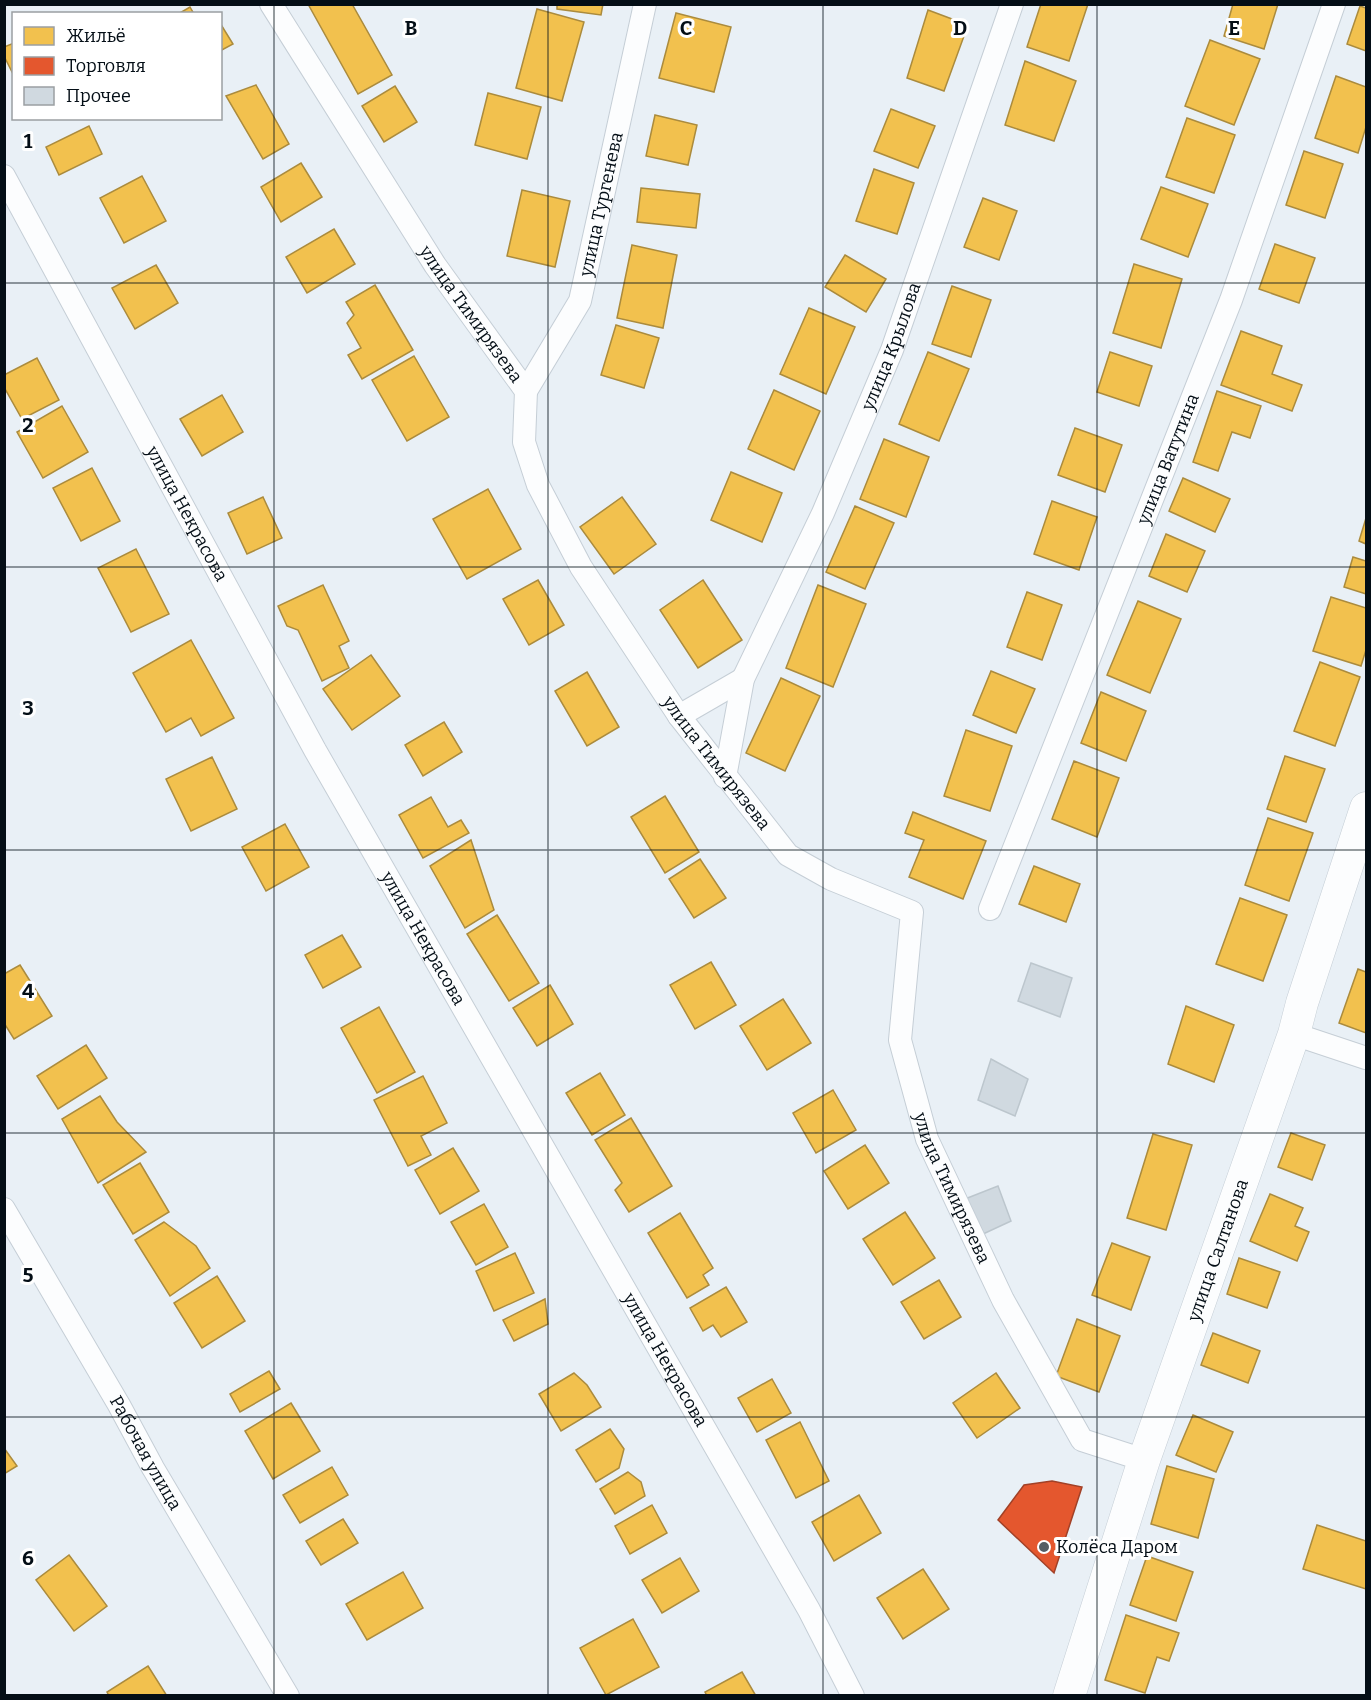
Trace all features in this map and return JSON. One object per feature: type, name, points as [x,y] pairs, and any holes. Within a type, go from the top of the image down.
[{"type":"main road","name":"улица Салтанова","points":[[1069,1695],[1144,1460],[1294,1034],[1366,808]]},
{"type":"street","name":"улица Тимирязева","points":[[271,4],[435,265],[526,391],[524,442],[538,484],[581,567],[679,717],[788,855],[831,879],[912,912],[900,1040],[927,1139],[1003,1300],[1082,1440],[1144,1460]]},
{"type":"street","name":"улица Тургенева","points":[[526,391],[580,301],[645,4]]},
{"type":"street","name":"улица Крылова","points":[[725,777],[743,679],[823,513],[892,350],[1012,4]]},
{"type":"street","name":"улица Ватутина","points":[[990,909],[1231,300],[1334,4]]},
{"type":"street","name":"улица Некрасова","points":[[4,176],[315,750],[809,1610],[853,1695]]},
{"type":"street","points":[[679,717],[743,679]]},
{"type":"street","points":[[1294,1034],[1366,1058]]},
{"type":"street","name":"Рабочая улица","points":[[4,1209],[119,1405],[153,1468],[288,1695]]},
{"type":"building: Жильё","points":[[308,4],[352,4],[392,75],[358,94]]},
{"type":"building: Жильё","points":[[557,4],[603,4],[601,15],[557,9]]},
{"type":"building: Жильё","points":[[1041,4],[1088,4],[1069,61],[1027,47]]},
{"type":"building: Жильё","points":[[1233,4],[1278,4],[1264,49],[1224,36]]},
{"type":"building: Жильё","points":[[1360,6],[1366,8],[1366,51],[1347,44]]},
{"type":"building: Жильё","points":[[190,7],[193,12],[181,12]]},
{"type":"building: Жильё","points":[[537,9],[584,22],[562,101],[516,88]]},
{"type":"building: Жильё","points":[[928,10],[968,25],[944,91],[907,78]]},
{"type":"building: Жильё","points":[[676,13],[731,27],[714,92],[659,78]]},
{"type":"building: Жильё","points":[[222,26],[233,44],[222,50]]},
{"type":"building: Жильё","points":[[1210,40],[1260,59],[1234,125],[1185,106]]},
{"type":"building: Жильё","points":[[12,44],[12,72],[4,56],[4,47]]},
{"type":"building: Жильё","points":[[1025,61],[1076,81],[1054,141],[1005,125]]},
{"type":"building: Жильё","points":[[1336,76],[1366,87],[1366,127],[1358,153],[1315,138]]},
{"type":"building: Жильё","points":[[256,85],[289,144],[263,159],[226,96]]},
{"type":"building: Жильё","points":[[395,86],[417,122],[384,142],[362,106]]},
{"type":"building: Жильё","points":[[488,93],[541,107],[527,159],[475,145]]},
{"type":"building: Жильё","points":[[891,109],[935,126],[918,168],[874,151]]},
{"type":"building: Жильё","points":[[655,115],[697,125],[688,165],[646,156]]},
{"type":"building: Жильё","points":[[1187,118],[1235,135],[1214,193],[1166,177]]},
{"type":"building: Жильё","points":[[89,126],[102,154],[59,175],[46,147]]},
{"type":"building: Жильё","points":[[1304,151],[1343,164],[1325,218],[1286,205]]},
{"type":"building: Жильё","points":[[301,163],[322,197],[281,222],[261,187]]},
{"type":"building: Жильё","points":[[874,169],[914,183],[897,234],[856,221]]},
{"type":"building: Жильё","points":[[142,176],[166,221],[124,243],[100,198]]},
{"type":"building: Жильё","points":[[1161,187],[1208,204],[1188,257],[1141,239]]},
{"type":"building: Жильё","points":[[641,188],[700,194],[696,228],[637,222]]},
{"type":"building: Жильё","points":[[522,190],[570,201],[555,267],[507,256]]},
{"type":"building: Жильё","points":[[983,198],[1017,211],[999,260],[964,247]]},
{"type":"building: Жильё","points":[[334,229],[355,264],[307,293],[286,257]]},
{"type":"building: Жильё","points":[[1275,244],[1315,258],[1299,303],[1259,289]]},
{"type":"building: Жильё","points":[[632,245],[677,255],[663,328],[617,318]]},
{"type":"building: Жильё","points":[[845,255],[886,279],[866,312],[825,287]]},
{"type":"building: Жильё","points":[[1134,264],[1182,279],[1161,348],[1113,333]]},
{"type":"building: Жильё","points":[[156,265],[178,303],[135,329],[112,288]]},
{"type":"building: Жильё","points":[[375,285],[413,350],[362,379],[348,355],[361,348],[347,323],[354,315],[346,302]]},
{"type":"building: Жильё","points":[[952,286],[991,300],[971,357],[932,344]]},
{"type":"building: Жильё","points":[[809,308],[855,327],[826,394],[780,374]]},
{"type":"building: Жильё","points":[[616,325],[659,338],[644,388],[601,375]]},
{"type":"building: Жильё","points":[[1241,331],[1282,346],[1272,374],[1302,385],[1292,411],[1221,385]]},
{"type":"building: Жильё","points":[[928,352],[969,369],[939,441],[899,424]]},
{"type":"building: Жильё","points":[[1110,352],[1152,366],[1139,406],[1097,392]]},
{"type":"building: Жильё","points":[[414,356],[449,417],[407,441],[372,380]]},
{"type":"building: Жильё","points":[[37,358],[59,400],[22,419],[4,387],[4,375]]},
{"type":"building: Жильё","points":[[774,390],[820,411],[794,470],[748,449]]},
{"type":"building: Жильё","points":[[1217,391],[1261,406],[1250,438],[1232,432],[1218,471],[1193,462]]},
{"type":"building: Жильё","points":[[222,395],[243,432],[202,456],[180,419]]},
{"type":"building: Жильё","points":[[62,406],[88,452],[43,478],[17,432]]},
{"type":"building: Жильё","points":[[1075,428],[1122,445],[1105,492],[1058,475]]},
{"type":"building: Жильё","points":[[884,439],[929,457],[906,517],[860,499]]},
{"type":"building: Жильё","points":[[92,468],[120,521],[81,541],[53,488]]},
{"type":"building: Жильё","points":[[731,472],[782,493],[762,542],[711,520]]},
{"type":"building: Жильё","points":[[1183,478],[1230,499],[1215,532],[1169,511]]},
{"type":"building: Жильё","points":[[488,489],[521,549],[467,579],[433,519]]},
{"type":"building: Жильё","points":[[263,497],[282,538],[247,554],[228,513]]},
{"type":"building: Жильё","points":[[622,497],[656,544],[614,574],[580,527]]},
{"type":"building: Жильё","points":[[1052,501],[1097,517],[1079,570],[1034,554]]},
{"type":"building: Жильё","points":[[855,506],[894,523],[865,589],[826,572]]},
{"type":"building: Жильё","points":[[1366,518],[1366,544],[1359,541]]},
{"type":"building: Жильё","points":[[1166,534],[1205,551],[1187,592],[1149,576]]},
{"type":"building: Жильё","points":[[136,549],[169,614],[131,632],[98,568]]},
{"type":"building: Жильё","points":[[1353,557],[1366,561],[1366,594],[1344,587]]},
{"type":"building: Жильё","points":[[538,580],[564,625],[529,645],[503,599]]},
{"type":"building: Жильё","points":[[703,580],[742,640],[698,668],[660,610]]},
{"type":"building: Жильё","points":[[323,585],[349,641],[339,646],[349,668],[322,681],[298,630],[287,626],[278,606]]},
{"type":"building: Жильё","points":[[818,585],[866,604],[833,687],[786,668]]},
{"type":"building: Жильё","points":[[1027,592],[1062,605],[1042,660],[1007,647]]},
{"type":"building: Жильё","points":[[1331,597],[1366,608],[1366,650],[1361,666],[1313,651]]},
{"type":"building: Жильё","points":[[1138,601],[1181,619],[1150,693],[1107,675]]},
{"type":"building: Жильё","points":[[191,640],[234,718],[201,736],[191,718],[166,732],[133,673]]},
{"type":"building: Жильё","points":[[371,655],[400,696],[352,730],[323,689]]},
{"type":"building: Жильё","points":[[1320,662],[1360,677],[1335,746],[1294,731]]},
{"type":"building: Жильё","points":[[991,671],[1035,689],[1016,733],[973,715]]},
{"type":"building: Жильё","points":[[587,672],[619,727],[587,746],[555,691]]},
{"type":"building: Жильё","points":[[781,678],[820,696],[785,771],[746,753]]},
{"type":"building: Жильё","points":[[1101,692],[1146,711],[1126,761],[1081,743]]},
{"type":"building: Жильё","points":[[444,722],[462,752],[423,776],[405,745]]},
{"type":"building: Жильё","points":[[966,730],[1012,746],[990,811],[944,796]]},
{"type":"building: Жильё","points":[[1285,756],[1325,769],[1306,822],[1267,809]]},
{"type":"building: Жильё","points":[[212,757],[237,809],[191,831],[166,779]]},
{"type":"building: Жильё","points":[[1074,761],[1119,778],[1097,837],[1052,819]]},
{"type":"building: Жильё","points":[[665,796],[699,852],[665,873],[631,817]]},
{"type":"building: Жильё","points":[[431,797],[448,827],[461,820],[469,833],[423,858],[399,815]]},
{"type":"building: Жильё","points":[[913,812],[986,841],[963,899],[909,877],[924,840],[905,833]]},
{"type":"building: Жильё","points":[[1268,818],[1313,833],[1289,901],[1245,885]]},
{"type":"building: Жильё","points":[[285,824],[309,867],[266,891],[242,847]]},
{"type":"building: Жильё","points":[[471,840],[494,910],[465,928],[430,866]]},
{"type":"building: Жильё","points":[[700,859],[726,898],[694,918],[669,879]]},
{"type":"building: Жильё","points":[[1034,866],[1080,884],[1066,922],[1019,904]]},
{"type":"building: Жильё","points":[[1240,898],[1287,915],[1263,981],[1216,964]]},
{"type":"building: Жильё","points":[[497,915],[539,983],[509,1001],[467,934]]},
{"type":"building: Жильё","points":[[342,935],[361,967],[323,988],[305,955]]},
{"type":"building: Жильё","points":[[711,962],[736,1005],[695,1029],[670,985]]},
{"type":"building: Жильё","points":[[20,965],[52,1016],[14,1039],[4,1023],[4,974]]},
{"type":"building: Жильё","points":[[1358,969],[1366,972],[1366,1033],[1339,1023]]},
{"type":"building: Жильё","points":[[550,985],[573,1024],[537,1046],[513,1008]]},
{"type":"building: Жильё","points":[[783,999],[811,1043],[767,1070],[740,1026]]},
{"type":"building: Жильё","points":[[1186,1006],[1234,1025],[1214,1082],[1168,1064]]},
{"type":"building: Жильё","points":[[379,1007],[415,1072],[377,1093],[341,1028]]},
{"type":"building: Жильё","points":[[86,1045],[107,1078],[58,1109],[37,1076]]},
{"type":"building: Жильё","points":[[600,1073],[625,1115],[592,1135],[566,1093]]},
{"type":"building: Жильё","points":[[423,1076],[447,1123],[421,1136],[431,1155],[408,1166],[374,1100]]},
{"type":"building: Жильё","points":[[833,1090],[856,1130],[816,1153],[793,1113]]},
{"type":"building: Жильё","points":[[100,1096],[117,1122],[146,1152],[98,1183],[62,1119]]},
{"type":"building: Жильё","points":[[631,1118],[672,1186],[629,1212],[615,1190],[622,1183],[595,1140]]},
{"type":"building: Жильё","points":[[1291,1133],[1325,1145],[1312,1180],[1278,1167]]},
{"type":"building: Жильё","points":[[1153,1134],[1192,1145],[1166,1230],[1127,1218]]},
{"type":"building: Жильё","points":[[865,1145],[889,1183],[848,1209],[824,1171]]},
{"type":"building: Жильё","points":[[453,1148],[479,1191],[440,1214],[415,1170]]},
{"type":"building: Жильё","points":[[140,1163],[169,1212],[133,1234],[103,1185]]},
{"type":"building: Жильё","points":[[1270,1194],[1303,1208],[1295,1226],[1309,1232],[1297,1261],[1250,1241]]},
{"type":"building: Жильё","points":[[484,1204],[508,1247],[476,1265],[451,1222]]},
{"type":"building: Жильё","points":[[905,1212],[935,1258],[893,1285],[863,1239]]},
{"type":"building: Жильё","points":[[680,1213],[713,1268],[703,1275],[709,1285],[687,1298],[648,1233]]},
{"type":"building: Жильё","points":[[164,1222],[196,1246],[210,1268],[170,1296],[135,1240]]},
{"type":"building: Жильё","points":[[1112,1243],[1150,1257],[1131,1310],[1092,1295]]},
{"type":"building: Жильё","points":[[515,1253],[534,1293],[494,1311],[476,1271]]},
{"type":"building: Жильё","points":[[1239,1258],[1280,1272],[1267,1308],[1227,1294]]},
{"type":"building: Жильё","points":[[217,1276],[245,1321],[202,1348],[174,1303]]},
{"type":"building: Жильё","points":[[939,1280],[961,1317],[924,1339],[901,1302]]},
{"type":"building: Жильё","points":[[726,1287],[747,1322],[721,1337],[713,1325],[703,1331],[690,1308]]},
{"type":"building: Жильё","points":[[545,1299],[548,1324],[514,1341],[503,1320]]},
{"type":"building: Жильё","points":[[1077,1319],[1120,1336],[1099,1392],[1056,1376]]},
{"type":"building: Жильё","points":[[1213,1333],[1260,1351],[1248,1383],[1201,1365]]},
{"type":"building: Жильё","points":[[269,1371],[280,1389],[240,1412],[230,1394]]},
{"type":"building: Жильё","points":[[574,1373],[587,1385],[601,1407],[561,1431],[539,1394]]},
{"type":"building: Жильё","points":[[996,1373],[1020,1408],[977,1438],[953,1403]]},
{"type":"building: Жильё","points":[[772,1379],[791,1413],[757,1432],[738,1398]]},
{"type":"building: Жильё","points":[[291,1403],[320,1451],[273,1479],[245,1431]]},
{"type":"building: Жильё","points":[[1193,1415],[1233,1432],[1216,1472],[1176,1455]]},
{"type":"building: Жильё","points":[[800,1422],[829,1481],[796,1498],[766,1440]]},
{"type":"building: Жильё","points":[[610,1429],[624,1449],[619,1468],[596,1482],[576,1450]]},
{"type":"building: Жильё","points":[[4,1448],[17,1466],[4,1474]]},
{"type":"building: Жильё","points":[[1167,1466],[1214,1479],[1198,1538],[1151,1524]]},
{"type":"building: Жильё","points":[[332,1467],[348,1495],[300,1523],[283,1495]]},
{"type":"building: Жильё","points":[[628,1472],[641,1482],[645,1496],[615,1514],[600,1489]]},
{"type":"building: Жильё","points":[[859,1495],[881,1533],[834,1561],[812,1522]]},
{"type":"building: Жильё","points":[[652,1505],[667,1533],[630,1554],[615,1526]]},
{"type":"building: Жильё","points":[[343,1519],[358,1543],[321,1565],[306,1541]]},
{"type":"building: Жильё","points":[[1317,1525],[1366,1541],[1366,1589],[1303,1569]]},
{"type":"building: Жильё","points":[[69,1555],[107,1606],[74,1631],[36,1580]]},
{"type":"building: Жильё","points":[[1147,1556],[1193,1572],[1176,1621],[1130,1605]]},
{"type":"building: Жильё","points":[[680,1558],[699,1591],[662,1613],[642,1580]]},
{"type":"building: Жильё","points":[[923,1569],[949,1609],[903,1639],[877,1598]]},
{"type":"building: Жильё","points":[[403,1572],[423,1608],[367,1640],[346,1604]]},
{"type":"building: Жильё","points":[[1126,1615],[1179,1633],[1169,1661],[1157,1657],[1145,1693],[1105,1680]]},
{"type":"building: Жильё","points":[[633,1619],[659,1667],[606,1695],[580,1648]]},
{"type":"building: Жильё","points":[[148,1666],[167,1696],[109,1696],[107,1692]]},
{"type":"building: Жильё","points":[[742,1672],[756,1696],[707,1696],[705,1692]]},
{"type":"building: Торговля","name":"Колёса Даром","points":[[1052,1481],[1082,1487],[1054,1573],[998,1520],[1024,1485]]},
{"type":"building: Прочее","points":[[1031,963],[1072,978],[1060,1017],[1018,1001]]},
{"type":"building: Прочее","points":[[991,1059],[1028,1079],[1015,1116],[978,1100]]},
{"type":"building: Прочее","points":[[998,1186],[1011,1221],[981,1235],[965,1199]]},
{"type":"place","name":"Колёса Даром","points":[[1044,1547]]}]
